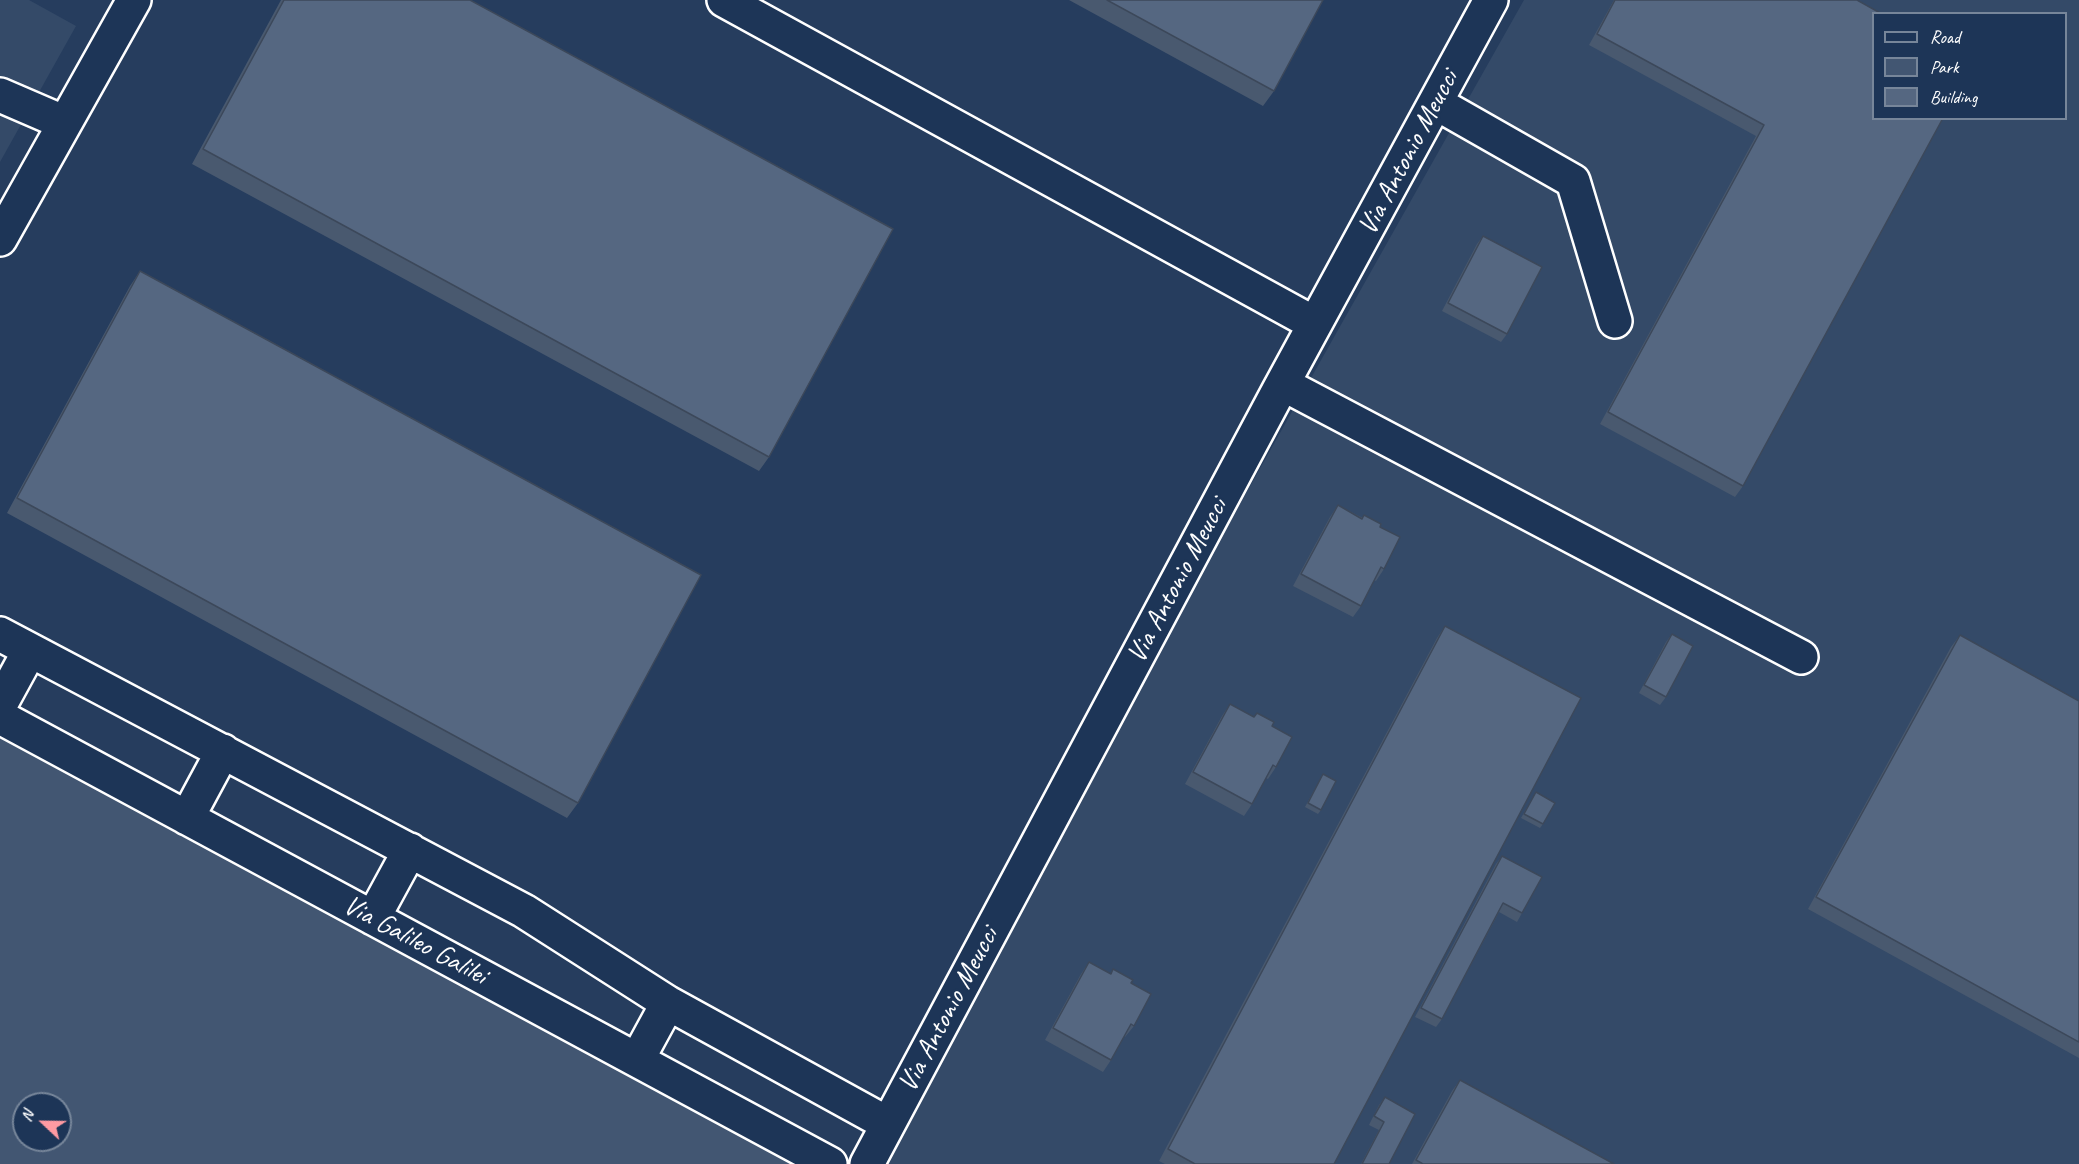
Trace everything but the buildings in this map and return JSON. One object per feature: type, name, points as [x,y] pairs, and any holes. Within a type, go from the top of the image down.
[{"type":"street","points":[[0,238],[134,0]]},
{"type":"street","points":[[724,0],[1315,324]]},
{"type":"street","name":"Via Antonio Meucci","points":[[867,1164],[1315,324],[1491,0]]},
{"type":"street","points":[[0,95],[65,123]]},
{"type":"street","points":[[1436,103],[1573,181],[1615,321]]},
{"type":"street","points":[[1283,384],[1800,657]]},
{"type":"street","points":[[0,634],[524,911],[668,1003],[888,1124]]},
{"type":"street","points":[[0,705],[30,650]]},
{"type":"street","name":"Via Galileo Galilei","points":[[0,717],[830,1164]]},
{"type":"street","points":[[187,818],[223,751]]},
{"type":"street","points":[[373,918],[410,849]]},
{"type":"street","points":[[637,1060],[668,1003]]},
{"type":"shaded area","points":[[0,0],[29,0],[76,26],[0,162]]},
{"type":"shaded area","points":[[1524,0],[2079,0],[2079,1164],[868,1164]]},
{"type":"green space","points":[[0,717],[830,1164],[0,1164]]}]
